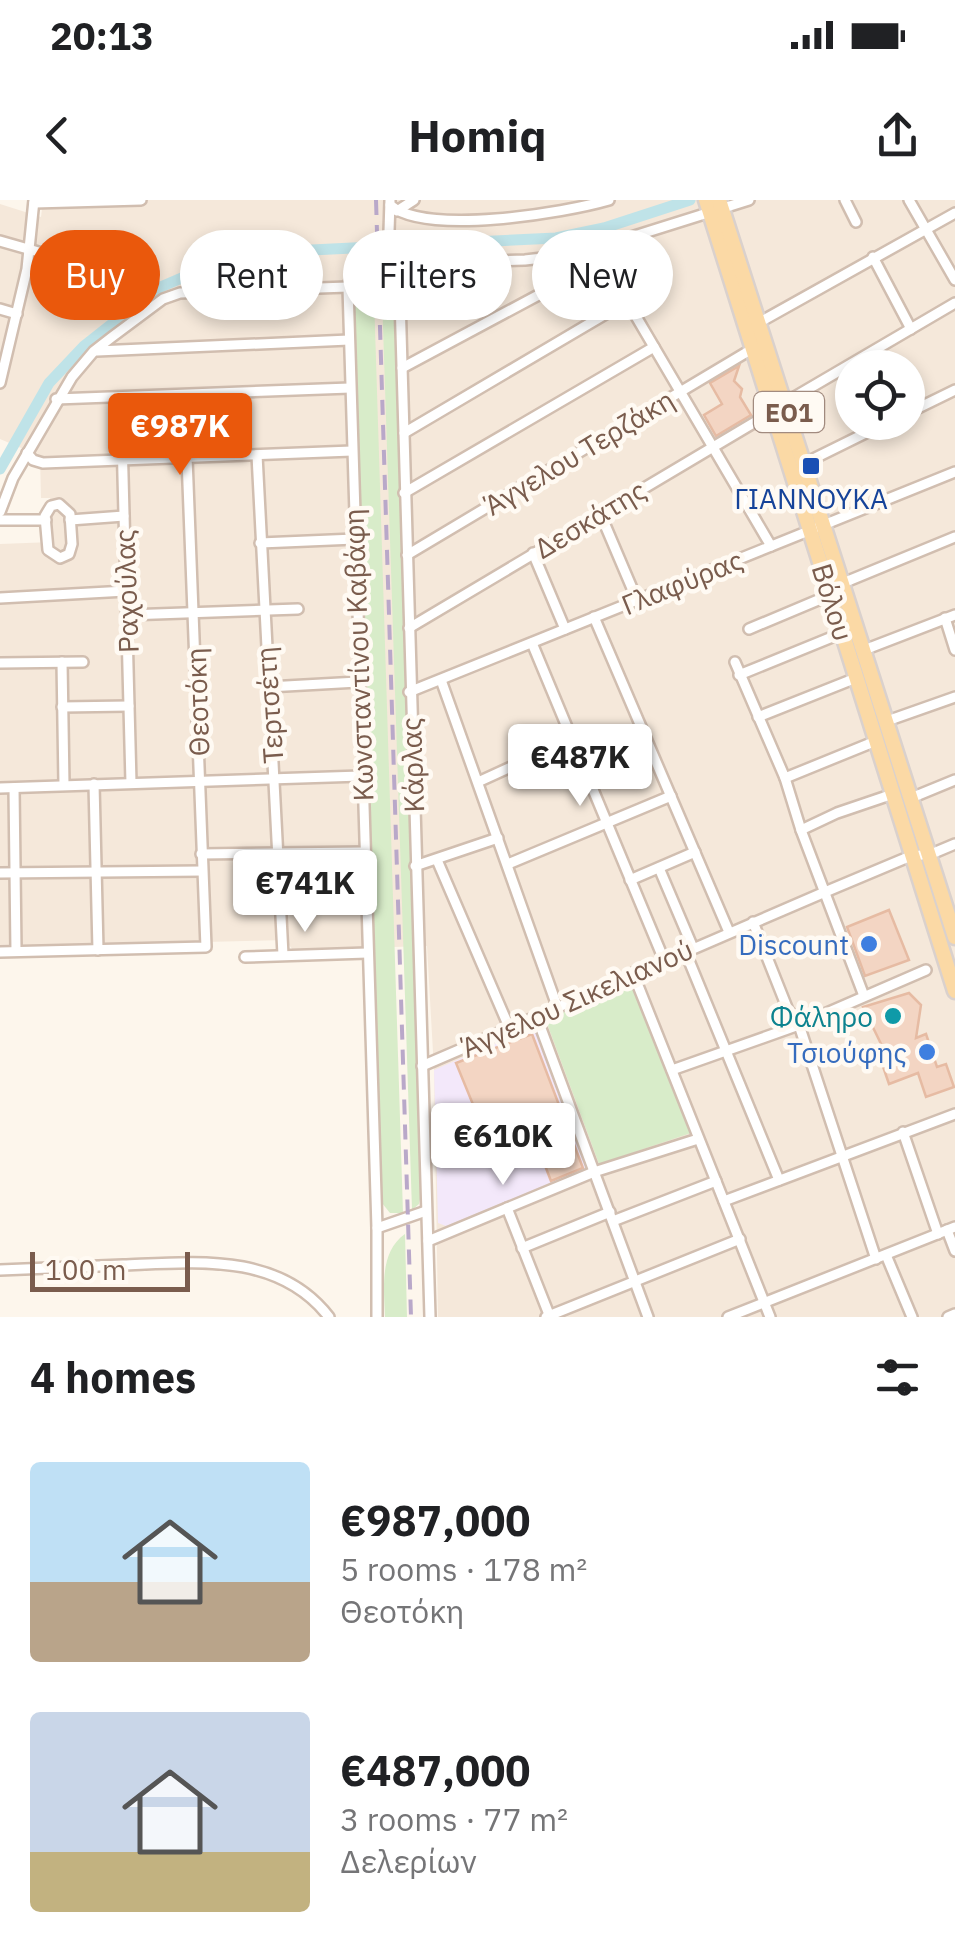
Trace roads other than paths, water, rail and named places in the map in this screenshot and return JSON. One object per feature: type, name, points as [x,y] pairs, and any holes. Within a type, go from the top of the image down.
[{"type":"main road","name":"Βόλου","points":[[722,204],[805,463],[830,595],[876,741],[893,794],[952,917],[955,937]]},
{"type":"main road","name":"Βόλου","points":[[707,207],[772,412],[844,583],[911,798],[920,855],[955,991]]},
{"type":"street","points":[[32,230],[34,201],[141,200]]},
{"type":"street","points":[[392,205],[414,200]]},
{"type":"street","points":[[560,200],[566,212]]},
{"type":"street","points":[[392,205],[427,218],[496,218],[566,212],[609,200]]},
{"type":"street","points":[[648,230],[707,207],[748,200]]},
{"type":"street","points":[[844,200],[856,222]]},
{"type":"street","points":[[908,200],[955,280]]},
{"type":"street","name":"Κάρλας","points":[[389,230],[392,205]]},
{"type":"street","points":[[760,322],[955,213]]},
{"type":"street","points":[[0,241],[30,251],[0,380]]},
{"type":"street","points":[[873,257],[911,329]]},
{"type":"street","points":[[0,512],[56,399],[94,352],[174,294],[343,287]]},
{"type":"street","points":[[402,368],[532,298]]},
{"type":"street","points":[[786,402],[955,303]]},
{"type":"street","points":[[0,309],[17,314]]},
{"type":"street","name":"Κωνσταντίνου Καβάφη","points":[[349,320],[377,1228],[376,1317]]},
{"type":"street","name":"Κάρλας","points":[[397,320],[430,1317]]},
{"type":"street","points":[[404,434],[596,320]]},
{"type":"street","points":[[637,320],[771,546]]},
{"type":"street","points":[[94,352],[349,340]]},
{"type":"street","points":[[404,492],[654,347]]},
{"type":"street","name":"Άγγελου Τερζάκη","points":[[407,555],[752,349]]},
{"type":"street","points":[[56,399],[350,388]]},
{"type":"street","points":[[925,405],[955,390]]},
{"type":"street","name":"Ραχούλας","points":[[121,399],[131,783]]},
{"type":"street","name":"Δεσκάτης","points":[[409,628],[772,412]]},
{"type":"street","points":[[805,463],[852,440]]},
{"type":"street","points":[[27,453],[44,463],[352,451]]},
{"type":"street","name":"Τερτσέτη","points":[[257,455],[283,955]]},
{"type":"street","name":"Θεοτόκη","points":[[98,950],[206,947],[187,458]]},
{"type":"street","name":"Γλαφύρας","points":[[410,692],[955,472]]},
{"type":"street","points":[[59,504],[68,511],[72,550],[60,558],[48,550],[46,520],[48,508],[59,504]]},
{"type":"street","points":[[600,513],[637,600]]},
{"type":"street","points":[[70,520],[124,516]]},
{"type":"street","points":[[0,520],[46,520]]},
{"type":"street","points":[[844,583],[955,537]]},
{"type":"street","points":[[260,544],[355,539]]},
{"type":"street","points":[[533,553],[565,629]]},
{"type":"street","points":[[0,598],[126,591]]},
{"type":"street","points":[[749,629],[830,595]]},
{"type":"street","points":[[127,615],[298,610]]},
{"type":"street","points":[[864,650],[950,616],[955,650]]},
{"type":"street","points":[[594,617],[729,932]]},
{"type":"street","points":[[739,674],[842,633]]},
{"type":"street","points":[[532,643],[664,960]]},
{"type":"street","points":[[62,662],[64,785]]},
{"type":"street","points":[[0,663],[83,662]]},
{"type":"street","points":[[735,662],[785,778],[864,996]]},
{"type":"street","points":[[758,716],[856,678]]},
{"type":"street","points":[[441,680],[557,1006]]},
{"type":"street","points":[[268,687],[358,682]]},
{"type":"street","points":[[886,720],[955,697]]},
{"type":"street","points":[[62,707],[129,706]]},
{"type":"street","points":[[478,782],[572,739]]},
{"type":"street","points":[[785,778],[876,741]]},
{"type":"street","points":[[0,788],[361,776]]},
{"type":"street","points":[[911,798],[955,780]]},
{"type":"street","points":[[0,952],[98,950],[94,784]]},
{"type":"street","points":[[14,788],[16,952]]},
{"type":"street","points":[[801,830],[837,812],[893,794]]},
{"type":"street","points":[[508,864],[671,796]]},
{"type":"street","points":[[416,866],[498,838]]},
{"type":"street","name":"Άγγελου Σικελιανού","points":[[422,1066],[825,892],[955,844]]},
{"type":"street","points":[[201,854],[364,852]]},
{"type":"street","points":[[630,880],[695,852]]},
{"type":"street","points":[[437,860],[509,1027]]},
{"type":"street","points":[[659,868],[726,1051],[780,1180]]},
{"type":"street","points":[[0,873],[202,872]]},
{"type":"street","points":[[753,922],[788,1010],[799,1025],[841,1155],[881,1256],[912,1317]]},
{"type":"street","points":[[245,957],[367,953]]},
{"type":"street","points":[[672,1070],[799,1025],[926,970]]},
{"type":"street","points":[[633,973],[770,1317]]},
{"type":"street","points":[[536,1016],[648,1317]]},
{"type":"street","points":[[724,1201],[955,1114]]},
{"type":"street","points":[[903,1132],[955,1251]]},
{"type":"street","points":[[428,1241],[594,1172],[698,1139]]},
{"type":"street","points":[[522,1248],[716,1181]]},
{"type":"street","points":[[507,1208],[548,1317],[740,1239]]},
{"type":"street","points":[[377,1228],[426,1212]]},
{"type":"street","points":[[728,1317],[947,1230]]},
{"type":"street","points":[[0,1270],[195,1262],[241,1266],[292,1285],[329,1317]]},
{"type":"street","points":[[948,1317],[955,1314]]},
{"type":"waterway","points":[[0,469],[49,383],[84,346],[156,289],[221,261],[271,252],[556,238],[604,228],[690,200]]},
{"type":"railway","points":[[376,200],[411,1317]]},
{"type":"place","name":"ΓΙΑΝΝΟΥΚΑ","points":[[811,466]]},
{"type":"place","name":"Discount","points":[[869,944]]},
{"type":"place","name":"Φάληρο","points":[[893,1016]]},
{"type":"place","name":"Τσιούφης","points":[[927,1052]]}]
